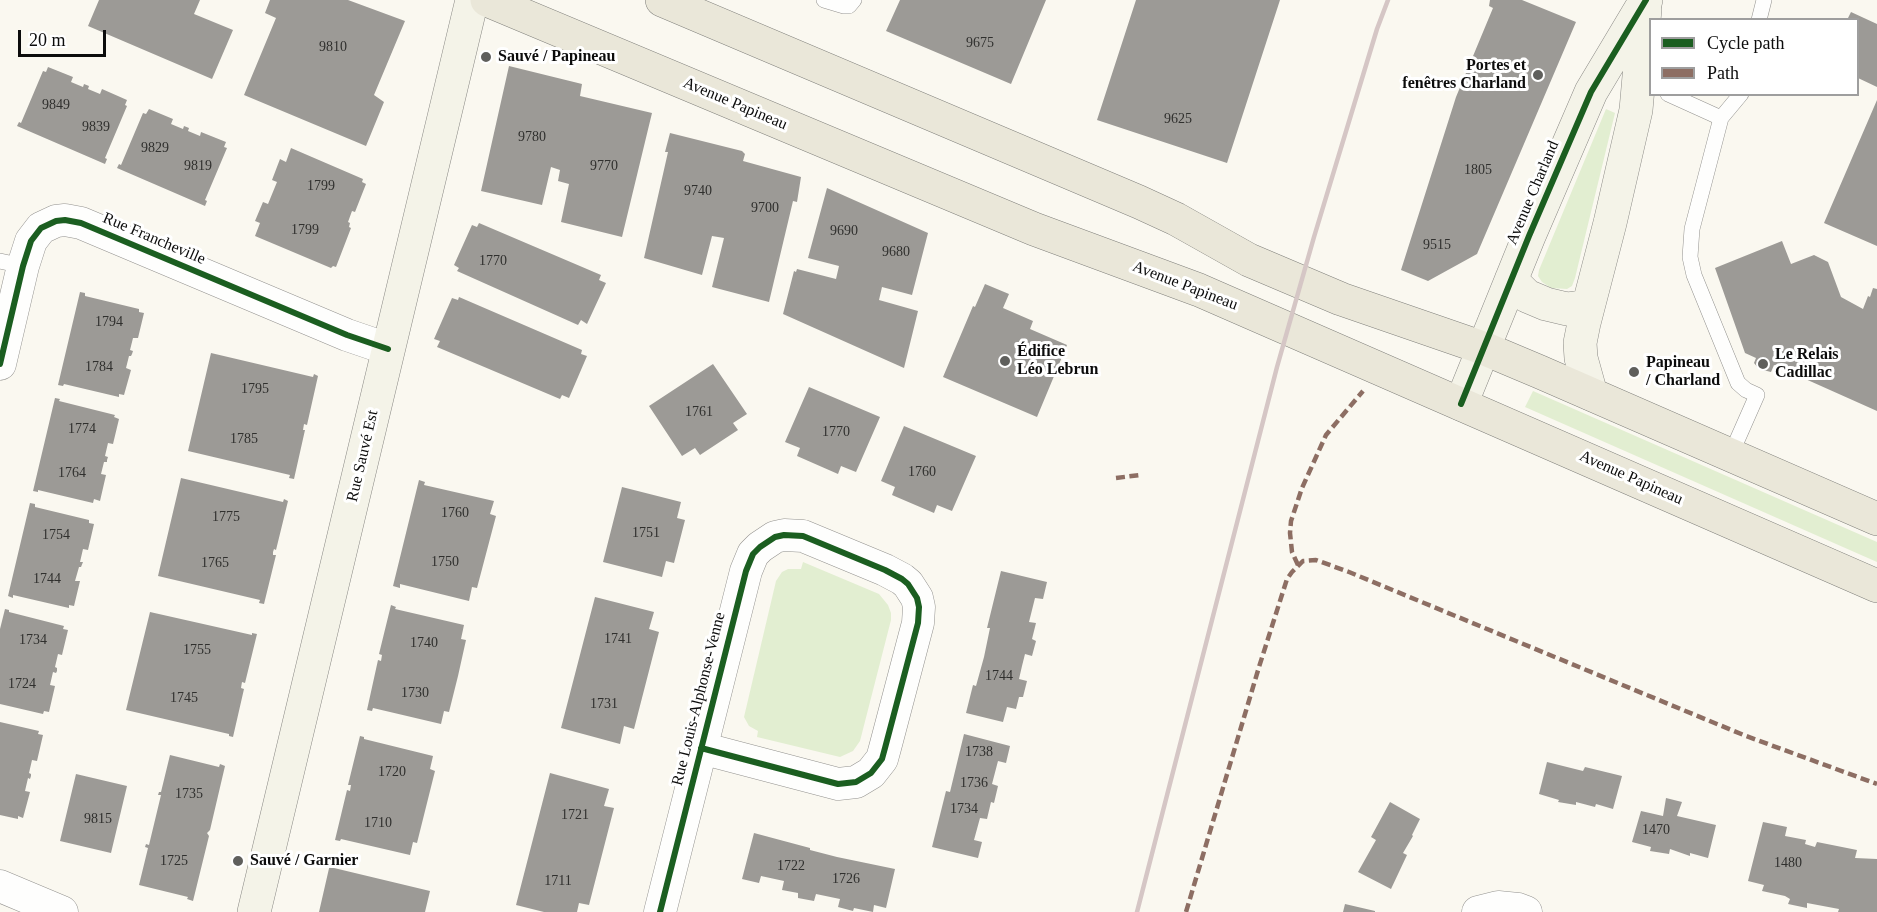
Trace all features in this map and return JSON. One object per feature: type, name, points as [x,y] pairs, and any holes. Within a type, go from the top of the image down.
[{"type":"main road","name":"Avenue Papineau","points":[[487,0],[1034,229],[1199,290],[1877,586]]},
{"type":"main road","points":[[663,0],[1139,202],[1176,219],[1249,260],[1341,299],[1483,348],[1877,519]]},
{"type":"street","name":"Rue Sauvé Est","points":[[254,912],[472,0]]},
{"type":"street","name":"Avenue Charland","points":[[1461,404],[1591,92],[1646,1]]},
{"type":"street","name":"Avenue Charland","points":[[1646,1],[1649,44]]},
{"type":"street","name":"Avenue Charland","points":[[1591,394],[1581,358],[1581,343],[1588,306],[1636,110],[1649,92]]},
{"type":"street","name":"Rue Francheville","points":[[0,364],[11,263],[41,228],[56,221],[73,221],[347,335],[388,349]]},
{"type":"street","points":[[1511,280],[1527,296],[1546,304],[1567,309],[1588,306]]},
{"type":"street","name":"Rue Louis-Alphonse-Venne","points":[[660,912],[701,748],[749,562],[760,547],[775,537],[794,535],[809,538],[902,579],[908,584],[920,607],[918,623],[882,759],[863,778],[856,782],[838,784],[701,748]]},
{"type":"street","points":[[0,886],[62,912]]},
{"type":"street","points":[[1478,912],[1498,907],[1526,912]]},
{"type":"lane","points":[[824,0],[849,6],[854,0]]},
{"type":"lane","points":[[1760,18],[1764,0]]},
{"type":"lane","points":[[1605,69],[1649,87]]},
{"type":"lane","points":[[1670,96],[1721,118]]},
{"type":"lane","points":[[1731,454],[1758,395],[1746,390],[1738,383],[1694,275],[1690,257],[1695,219],[1721,118],[1739,96]]},
{"type":"green space","points":[[1606,109],[1615,113],[1575,278],[1572,286],[1567,289],[1551,288],[1538,276],[1539,270]]},
{"type":"green space","points":[[1533,391],[1877,542],[1877,562],[1525,407]]},
{"type":"green space","points":[[803,562],[879,594],[891,613],[860,741],[853,751],[840,757],[757,737],[758,731],[749,726],[744,717],[776,581],[782,572],[788,569],[801,569]]},
{"type":"building","points":[[99,0],[200,0],[194,14],[233,30],[212,79],[88,26]]},
{"type":"building","points":[[270,0],[348,0],[405,21],[374,95],[384,102],[366,146],[244,95],[276,18],[265,13]]},
{"type":"building","points":[[900,0],[1046,0],[1011,84],[886,31]]},
{"type":"building","points":[[1136,0],[1280,0],[1227,163],[1097,120]]},
{"type":"building","points":[[1490,0],[1522,0],[1576,22],[1477,254],[1428,281],[1401,270],[1456,97],[1493,8],[1489,6]]},
{"type":"building","points":[[1851,12],[1877,24],[1877,87],[1859,78],[1859,18],[1848,18]]},
{"type":"building","points":[[509,66],[582,84],[580,96],[652,113],[622,237],[561,222],[569,184],[558,181],[560,170],[551,167],[542,205],[481,191]]},
{"type":"building","points":[[48,67],[73,77],[71,82],[83,87],[84,84],[89,86],[88,89],[100,94],[102,89],[127,100],[125,105],[127,106],[105,158],[107,159],[105,164],[17,126],[19,122],[21,123],[43,71],[46,72]]},
{"type":"building","points":[[1877,100],[1877,246],[1824,223]]},
{"type":"building","points":[[149,109],[173,119],[171,124],[183,129],[184,126],[189,128],[188,131],[200,136],[201,132],[226,142],[224,147],[227,148],[205,200],[207,201],[205,206],[117,168],[119,164],[121,165],[143,113],[146,114]]},
{"type":"building","points":[[670,133],[742,151],[745,154],[743,161],[801,177],[797,202],[793,201],[769,302],[712,287],[724,238],[712,236],[702,275],[644,258],[668,152],[665,152]]},
{"type":"building","points":[[291,148],[363,179],[362,182],[366,184],[355,212],[352,211],[348,222],[351,228],[336,267],[331,268],[255,236],[260,223],[255,221],[263,202],[268,204],[277,182],[272,180],[280,159],[286,162]]},
{"type":"building","points":[[827,188],[928,233],[912,295],[882,287],[879,300],[918,311],[904,368],[783,314],[794,271],[796,272],[797,269],[836,279],[839,266],[808,258]]},
{"type":"building","points":[[479,223],[601,275],[599,280],[606,283],[587,324],[581,320],[578,325],[457,271],[459,268],[454,265],[472,225],[477,227]]},
{"type":"building","points":[[1782,241],[1791,264],[1814,255],[1828,262],[1841,297],[1863,309],[1873,288],[1877,289],[1877,411],[1774,365],[1771,372],[1759,369],[1754,363],[1756,358],[1745,353],[1715,268]]},
{"type":"building","name":"Édifice Léo Lebrun","points":[[985,284],[1009,294],[1003,308],[1033,321],[1030,329],[1067,345],[1037,417],[943,377],[973,306],[975,307]]},
{"type":"building","points":[[80,292],[85,293],[85,296],[139,309],[139,312],[144,313],[138,338],[133,338],[130,350],[133,351],[126,368],[131,370],[124,395],[119,394],[119,397],[64,384],[63,386],[58,385]]},
{"type":"building","points":[[459,297],[582,350],[581,354],[587,356],[569,398],[562,395],[560,399],[437,347],[440,341],[434,339],[452,298],[458,300]]},
{"type":"building","points":[[211,353],[313,377],[314,374],[318,376],[307,425],[304,424],[303,430],[305,430],[294,479],[289,478],[290,475],[188,451]]},
{"type":"building","points":[[713,364],[747,414],[733,423],[738,430],[700,455],[695,448],[682,456],[649,406]]},
{"type":"building","points":[[809,387],[880,417],[856,472],[841,466],[838,474],[797,456],[800,448],[785,442]]},
{"type":"building","points":[[55,398],[115,415],[114,417],[119,419],[113,444],[108,443],[105,456],[108,457],[107,462],[104,462],[101,474],[106,475],[100,501],[94,499],[93,503],[38,490],[38,492],[33,491]]},
{"type":"building","points":[[904,426],[976,456],[952,511],[937,505],[934,513],[892,495],[895,487],[881,481]]},
{"type":"building","points":[[181,478],[283,502],[284,499],[288,501],[276,550],[274,549],[273,552],[273,555],[276,555],[264,604],[259,603],[260,600],[158,576]]},
{"type":"building","points":[[419,480],[425,482],[424,485],[494,501],[490,514],[496,516],[477,588],[472,587],[469,601],[400,584],[400,588],[393,586]]},
{"type":"building","points":[[622,487],[681,502],[677,518],[685,520],[674,563],[666,561],[662,577],[603,562]]},
{"type":"building","points":[[30,503],[35,504],[35,507],[89,520],[89,523],[94,524],[88,550],[83,549],[80,562],[83,562],[75,581],[80,581],[74,606],[69,605],[69,608],[13,595],[13,598],[8,596]]},
{"type":"building","points":[[1001,571],[1047,582],[1043,599],[1035,598],[1029,622],[1036,623],[1032,639],[1036,641],[1032,656],[1025,654],[1022,666],[1019,679],[1027,681],[1023,697],[1019,697],[1016,709],[1007,707],[1003,722],[966,713],[973,685],[976,686],[984,657],[990,628],[987,628]]},
{"type":"building","points":[[595,597],[654,612],[649,629],[659,632],[634,729],[624,726],[620,744],[561,728]]},
{"type":"building","points":[[391,605],[396,607],[395,609],[464,625],[461,639],[466,640],[458,676],[449,712],[444,711],[441,724],[373,708],[372,711],[367,710],[378,660],[381,661],[382,655],[379,654]]},
{"type":"building","points":[[5,609],[64,626],[63,629],[68,630],[62,655],[58,654],[55,667],[57,671],[53,672],[50,685],[55,686],[49,712],[44,711],[43,714],[0,704],[0,629]]},
{"type":"building","points":[[150,612],[252,635],[252,633],[257,634],[245,683],[242,682],[241,688],[244,689],[233,737],[229,734],[126,710]]},
{"type":"building","points":[[0,722],[39,731],[38,734],[43,735],[37,761],[32,760],[29,773],[31,776],[30,779],[28,778],[25,791],[30,792],[23,818],[0,815]]},
{"type":"building","points":[[964,734],[1010,746],[1006,763],[998,761],[992,784],[998,786],[994,803],[991,802],[987,819],[980,818],[974,840],[982,842],[978,858],[932,847],[946,791],[950,792]]},
{"type":"building","points":[[360,736],[364,739],[433,756],[430,769],[435,771],[417,843],[413,842],[410,855],[341,839],[340,841],[335,840],[347,790],[350,791],[351,785],[348,785]]},
{"type":"building","points":[[170,755],[219,767],[220,764],[225,766],[210,830],[207,833],[209,836],[193,901],[187,899],[188,897],[139,885],[148,848],[145,847],[146,844],[149,845],[161,795],[158,795],[161,792]]},
{"type":"building","points":[[1547,762],[1583,771],[1585,767],[1622,776],[1613,809],[1596,804],[1595,807],[1576,802],[1576,805],[1558,802],[1559,800],[1539,794]]},
{"type":"building","points":[[550,773],[609,789],[604,806],[614,808],[589,905],[579,903],[577,912],[544,912],[516,905]]},
{"type":"building","points":[[76,774],[127,786],[111,853],[60,841]]},
{"type":"building","points":[[1666,798],[1682,802],[1677,816],[1716,825],[1708,858],[1690,853],[1690,856],[1670,849],[1669,854],[1650,851],[1651,847],[1632,842],[1641,811],[1663,816]]},
{"type":"building","points":[[1390,802],[1420,819],[1403,853],[1407,855],[1391,889],[1358,872],[1376,840],[1371,837]]},
{"type":"building","points":[[1763,822],[1787,827],[1785,836],[1806,840],[1805,844],[1815,847],[1817,842],[1857,850],[1855,858],[1877,859],[1877,912],[1838,912],[1839,909],[1807,903],[1807,908],[1788,904],[1790,899],[1785,896],[1762,891],[1764,885],[1748,881]]},
{"type":"building","points":[[754,833],[837,857],[895,869],[886,908],[874,905],[873,912],[854,908],[853,911],[838,907],[840,899],[816,894],[814,901],[798,898],[798,893],[782,890],[784,881],[761,876],[759,883],[742,879]]},
{"type":"building","points":[[330,864],[335,866],[334,868],[430,891],[425,912],[319,912]]},
{"type":"building","points":[[1345,904],[1375,911],[1375,912],[1343,912]]},
{"type":"railway","points":[[1137,912],[1277,367],[1314,237],[1377,29],[1388,0]]},
{"type":"marked path","points":[[1298,565],[1292,552],[1290,533],[1291,521],[1302,488],[1326,435],[1363,391]]},
{"type":"marked path","points":[[1116,478],[1140,475]]},
{"type":"marked path","points":[[1186,912],[1287,579],[1303,561],[1316,560],[1349,572],[1746,736],[1877,784]]},
{"type":"cycle path","points":[[1461,404],[1529,236],[1591,92],[1646,0]]},
{"type":"cycle path","points":[[0,364],[31,241],[41,228],[56,221],[65,220],[81,223],[347,335],[388,349]]},
{"type":"cycle path","points":[[660,912],[746,571],[753,554],[775,537],[803,536],[885,570],[908,584],[917,598],[918,623],[882,759],[871,773],[856,782],[838,784],[701,748]]},
{"type":"place","name":"Sauvé / Papineau","points":[[486,57]]},
{"type":"place","name":"Portes et fenêtres Charland","points":[[1538,75]]},
{"type":"place","name":"Édifice Léo Lebrun","points":[[1005,361]]},
{"type":"place","name":"Le Relais Cadillac","points":[[1763,364]]},
{"type":"place","name":"Papineau / Charland","points":[[1634,372]]},
{"type":"place","name":"Sauvé / Garnier","points":[[238,861]]}]
